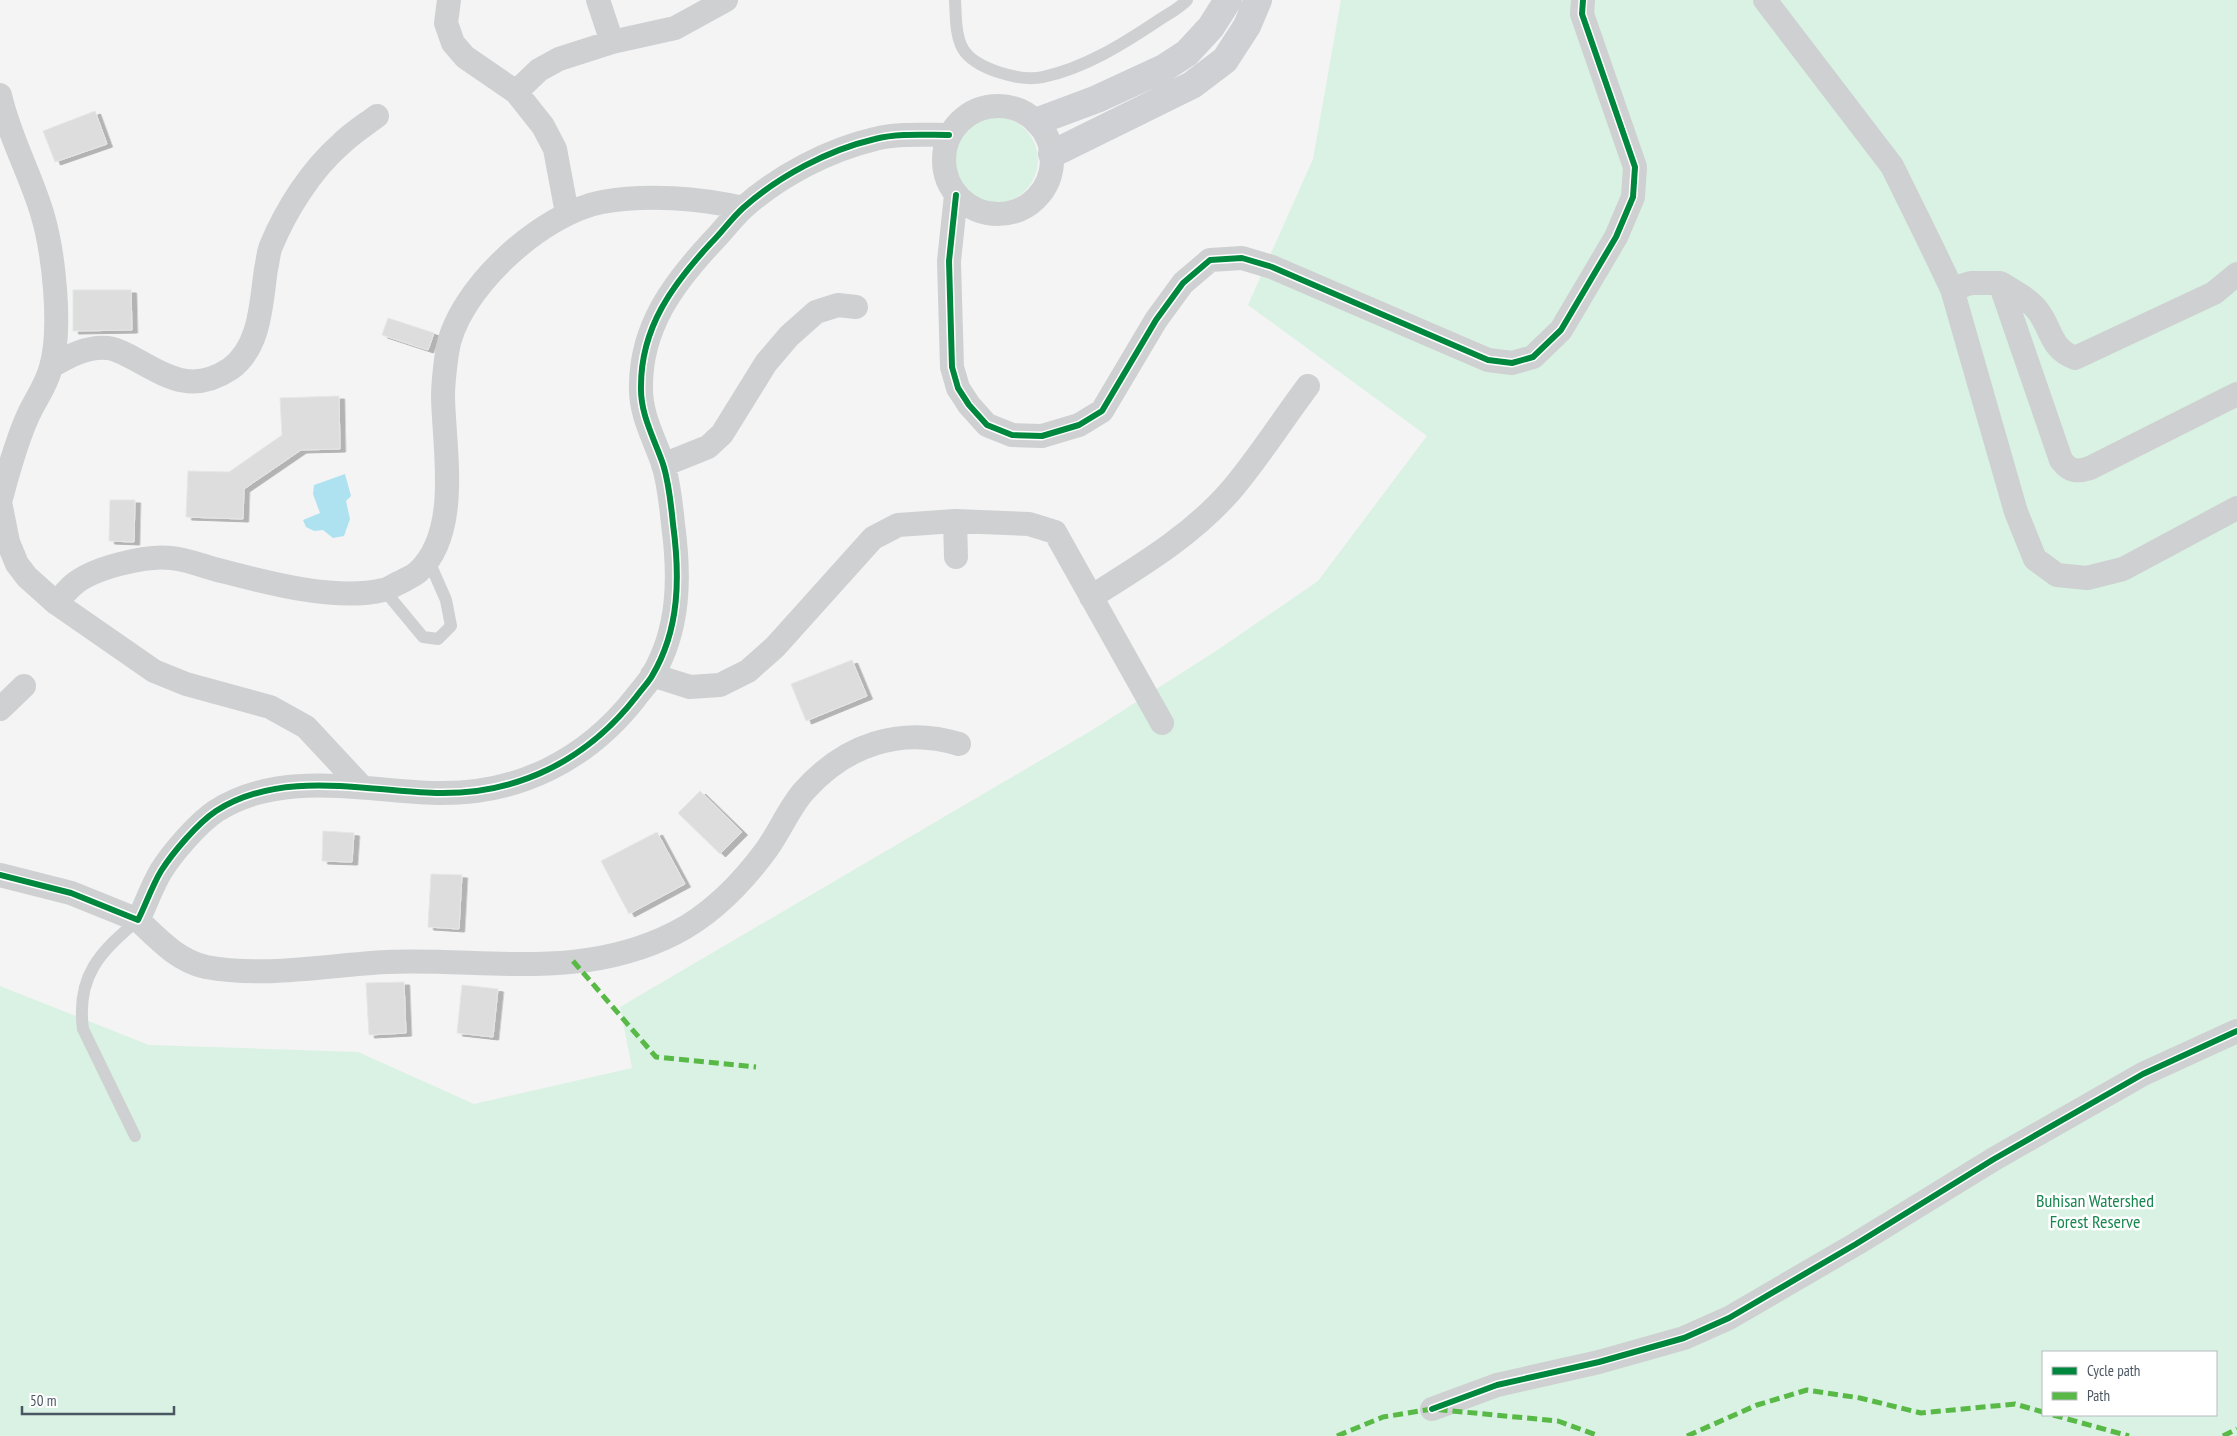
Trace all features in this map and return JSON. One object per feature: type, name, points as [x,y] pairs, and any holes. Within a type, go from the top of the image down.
[{"type":"street","points":[[449,0],[446,23],[453,43],[465,57],[516,92],[543,126],[555,149],[568,213]]},
{"type":"street","points":[[598,0],[612,42]]},
{"type":"street","points":[[516,92],[539,70],[559,59],[612,42],[675,28],[726,0]]},
{"type":"street","points":[[1038,121],[1097,99],[1164,68],[1187,53],[1211,28],[1228,0]]},
{"type":"street","points":[[1052,154],[1192,85],[1225,60],[1248,26],[1258,0]]},
{"type":"street","points":[[956,195],[949,261],[952,367],[958,388],[968,405],[986,425],[1012,435],[1042,436],[1080,425],[1102,411],[1156,320],[1183,283],[1210,260],[1242,258],[1272,267],[1488,360],[1512,363],[1533,357],[1561,330],[1616,237],[1633,197],[1635,167],[1582,14],[1583,0]]},
{"type":"street","points":[[1765,0],[1892,166],[1952,289],[2016,512],[2035,560],[2057,575],[2086,578],[2123,569],[2237,508]]},
{"type":"street","points":[[0,95],[6,121],[42,214],[49,246],[58,323],[52,366],[45,387],[27,416],[14,451],[0,502],[8,542],[17,564],[27,577],[56,603],[154,671],[186,684],[270,707],[306,727],[361,786]]},
{"type":"street","points":[[990,107],[1015,108],[1038,121],[1052,154],[1049,179],[1044,190],[1025,207],[1014,212],[988,214],[965,203],[956,195],[946,176],[944,155],[949,135],[957,124],[977,110],[990,107]]},
{"type":"street","points":[[52,366],[71,354],[92,349],[108,348],[119,351],[166,378],[190,383],[212,379],[232,367],[248,350],[257,327],[270,248],[283,222],[321,164],[340,144],[377,116]]},
{"type":"street","points":[[138,920],[161,871],[190,835],[213,812],[238,799],[286,786],[361,786],[437,793],[498,788],[542,774],[586,748],[620,718],[652,675],[668,639],[678,602],[677,551],[669,492],[663,465],[645,417],[641,386],[646,346],[661,305],[682,275],[743,208],[787,176],[847,148],[877,138],[949,135]]},
{"type":"street","points":[[56,603],[75,583],[119,563],[170,557],[282,587],[351,594],[384,590],[417,573],[428,559],[443,523],[447,477],[443,396],[447,350],[457,321],[474,293],[495,266],[522,244],[568,213],[601,202],[689,198],[743,208]]},
{"type":"street","points":[[1952,289],[1971,283],[2000,283],[2024,298],[2038,311],[2064,354],[2075,358],[2214,293],[2237,274]]},
{"type":"street","points":[[2000,283],[2062,460],[2068,468],[2078,472],[2090,468],[2237,394]]},
{"type":"street","points":[[663,465],[708,447],[722,434],[766,363],[789,336],[816,312],[838,305],[856,307]]},
{"type":"street","points":[[1091,597],[1159,554],[1204,517],[1234,488],[1308,386]]},
{"type":"street","points":[[652,675],[690,687],[720,685],[748,671],[775,647],[873,538],[898,525],[955,521],[1029,524],[1055,532],[1162,723]]},
{"type":"street","points":[[955,521],[956,557]]},
{"type":"street","points":[[0,709],[24,686]]},
{"type":"street","points":[[0,875],[71,893],[138,920],[172,952],[204,966],[256,972],[388,962],[549,965],[632,952],[675,933],[711,911],[742,880],[768,848],[804,791],[830,767],[861,747],[898,738],[922,736],[959,744]]},
{"type":"street","points":[[1432,1409],[1497,1385],[1599,1362],[1684,1338],[1729,1318],[1856,1244],[1986,1164],[2134,1079],[2237,1031]]},
{"type":"lane","points":[[955,0],[957,27],[963,49],[976,62],[992,70],[1016,77],[1041,78],[1072,69],[1103,54],[1134,36],[1187,0]]},
{"type":"lane","points":[[384,590],[424,637],[438,639],[451,626],[446,600],[428,559]]},
{"type":"lane","points":[[136,1136],[83,1029],[81,1014],[88,975],[112,942],[138,920]]},
{"type":"green space","name":"Buhisan Watershed Forest Reserve","points":[[1341,0],[2237,0],[2237,1436],[0,1436],[0,986],[149,1045],[358,1052],[474,1104],[632,1068],[620,1007],[1094,729],[1219,649],[1318,581],[1427,436],[1248,305],[1313,159]]},
{"type":"green space","points":[[995,117],[1011,120],[1019,124],[1031,136],[1035,144],[1038,160],[1035,176],[1031,184],[1019,196],[1011,200],[995,203],[979,200],[971,196],[959,184],[955,176],[952,160],[955,144],[959,136],[971,124],[979,120]]},
{"type":"water","points":[[345,474],[351,496],[346,501],[350,519],[344,536],[333,538],[323,530],[314,531],[306,527],[303,520],[320,513],[313,494],[314,485]]},
{"type":"building","points":[[95,111],[107,144],[55,162],[43,131]]},
{"type":"building","points":[[73,290],[131,290],[132,330],[73,331]]},
{"type":"building","points":[[388,318],[434,333],[428,350],[382,335]]},
{"type":"building","points":[[339,396],[340,449],[301,450],[244,489],[243,519],[186,517],[188,471],[229,472],[282,435],[280,398]]},
{"type":"building","points":[[110,500],[135,500],[134,542],[109,541]]},
{"type":"building","points":[[852,660],[867,696],[806,721],[791,684]]},
{"type":"building","points":[[700,791],[742,832],[720,854],[678,813]]},
{"type":"building","points":[[323,831],[354,833],[352,862],[322,861]]},
{"type":"building","points":[[657,832],[685,884],[629,914],[601,861]]},
{"type":"building","points":[[431,874],[462,875],[459,929],[428,927]]},
{"type":"building","points":[[404,982],[406,1033],[369,1035],[366,983]]},
{"type":"building","points":[[462,985],[498,989],[493,1037],[457,1033]]},
{"type":"marked path","points":[[573,961],[656,1057],[756,1067]]},
{"type":"marked path","points":[[1687,1436],[1757,1405],[1807,1390],[1860,1398],[1921,1413],[2015,1404],[2042,1412]]},
{"type":"marked path","points":[[1337,1436],[1383,1417],[1432,1409],[1558,1421],[1599,1436]]},
{"type":"marked path","points":[[2057,1416],[2129,1436]]},
{"type":"marked path","points":[[2223,1436],[2237,1429]]},
{"type":"cycle path","points":[[956,195],[949,261],[952,367],[958,388],[969,405],[987,425],[1012,435],[1042,436],[1079,425],[1102,411],[1156,320],[1183,283],[1210,260],[1242,258],[1272,267],[1488,360],[1512,363],[1533,357],[1561,330],[1616,237],[1633,197],[1635,167],[1582,14],[1583,0]]},
{"type":"cycle path","points":[[0,875],[71,893],[138,920],[158,877],[179,847],[209,816],[241,798],[268,790],[295,786],[352,787],[436,793],[466,792],[494,788],[548,770],[572,756],[595,739],[616,720],[650,679],[668,640],[676,602],[677,563],[667,479],[648,426],[641,396],[642,365],[653,326],[662,308],[684,274],[739,212],[757,196],[788,175],[822,157],[875,139],[902,135],[949,135]]},
{"type":"cycle path","points":[[1432,1409],[1497,1385],[1599,1362],[1684,1338],[1729,1318],[1856,1244],[1994,1159],[2143,1074],[2237,1031]]}]
